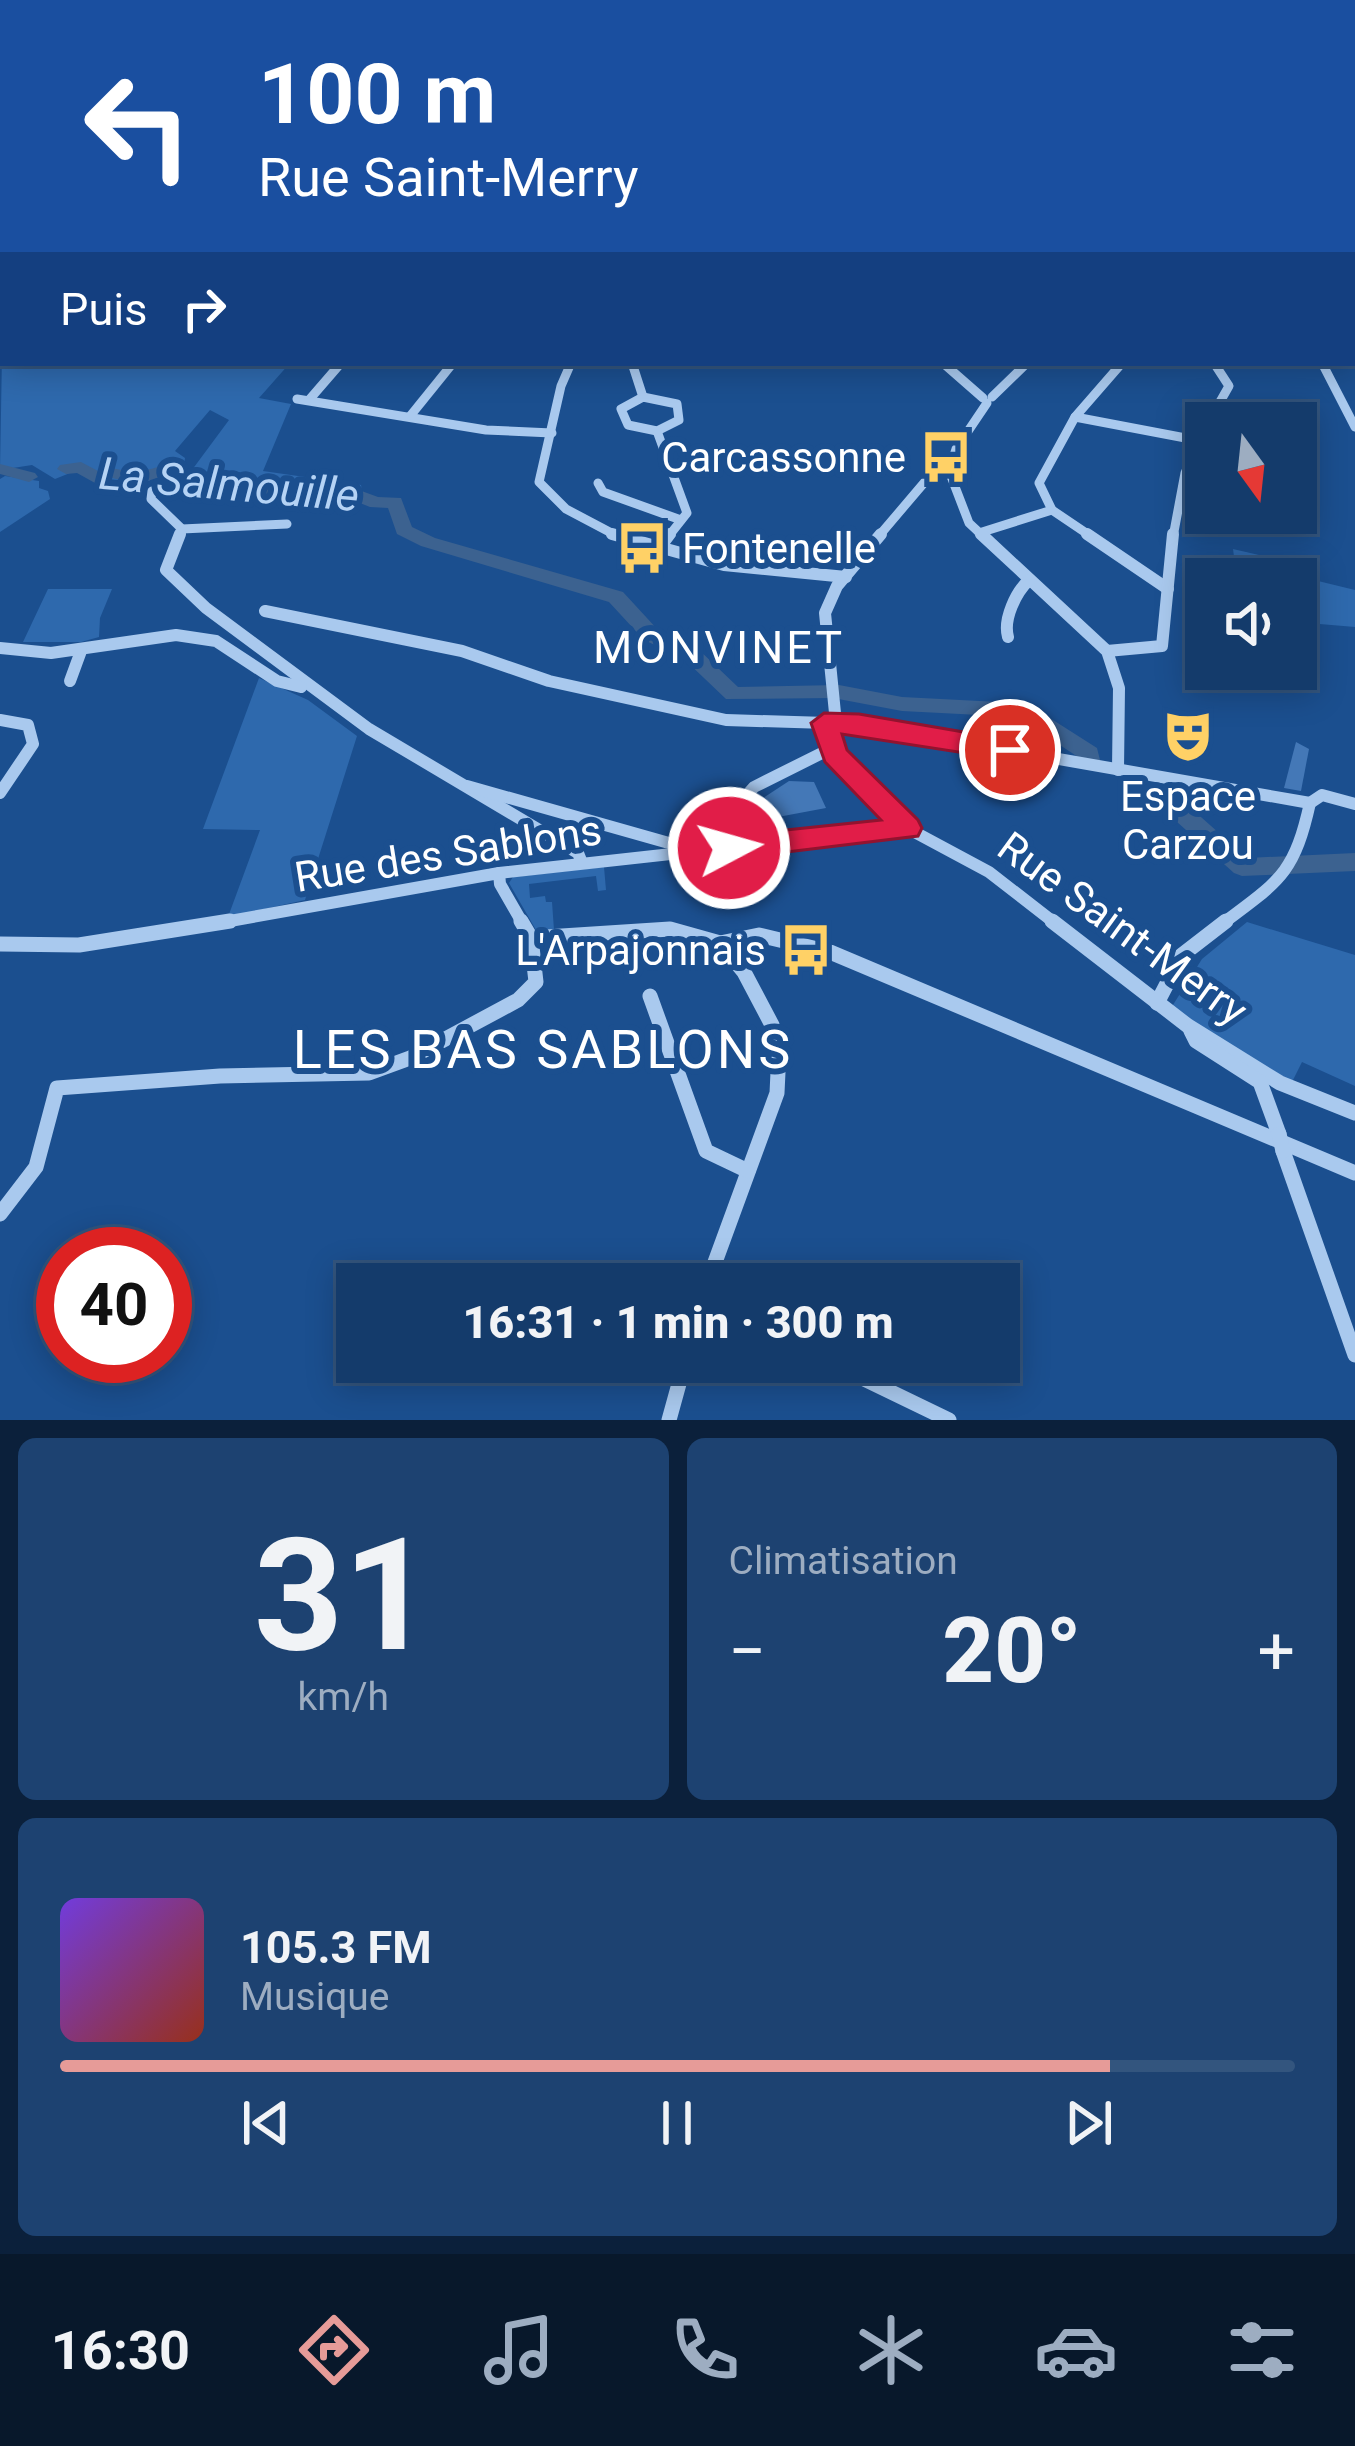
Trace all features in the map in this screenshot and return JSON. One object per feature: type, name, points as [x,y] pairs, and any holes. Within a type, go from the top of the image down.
[{"type":"street","points":[[338,366],[303,399],[486,430],[552,433]]},
{"type":"street","points":[[411,415],[451,366]]},
{"type":"street","points":[[571,366],[561,386],[539,482],[571,516],[658,550],[723,567],[846,577],[940,460]]},
{"type":"street","points":[[633,366],[643,397]]},
{"type":"street","points":[[946,366],[988,399]]},
{"type":"street","points":[[1024,366],[988,399],[956,449],[949,471],[962,511],[979,533],[1107,651],[1119,688],[1118,770]]},
{"type":"street","points":[[1119,366],[1075,417],[1039,483],[1052,510],[1168,589]]},
{"type":"street","points":[[1216,366],[1228,386],[1219,402]]},
{"type":"street","points":[[1324,366],[1351,407],[1355,427]]},
{"type":"street","points":[[1335,386],[1355,385]]},
{"type":"street","points":[[643,397],[670,400],[681,409],[674,425],[657,431],[636,429],[622,420],[626,403],[643,397]]},
{"type":"street","points":[[1075,417],[1185,438]]},
{"type":"street","points":[[657,431],[687,513],[658,550]]},
{"type":"street","points":[[929,477],[949,471]]},
{"type":"street","points":[[1107,651],[1162,646],[1185,480]]},
{"type":"street","points":[[598,483],[603,492],[681,520]]},
{"type":"street","points":[[152,491],[152,499],[182,529],[287,524]]},
{"type":"street","points":[[979,533],[1052,510]]},
{"type":"street","points":[[182,529],[165,566],[168,574],[307,688],[450,781],[578,853],[582,863]]},
{"type":"street","name":"Rue Saint-Merry","points":[[846,577],[825,613],[835,703],[830,723],[832,748],[908,828],[989,872],[1188,1026],[1280,1083],[1355,1113]]},
{"type":"street","points":[[1008,637],[1005,627],[1020,588],[1029,580]]},
{"type":"street","points":[[265,611],[462,651],[549,680],[726,720],[830,723],[1303,802],[1322,795],[1355,804]]},
{"type":"street","points":[[0,648],[25,653],[81,651],[165,635],[217,641],[277,681],[307,688]]},
{"type":"street","points":[[70,681],[81,651]]},
{"type":"street","points":[[0,720],[28,724],[33,744],[0,793]]},
{"type":"street","points":[[450,781],[697,851],[718,819],[754,783],[832,748]]},
{"type":"street","points":[[1157,1003],[1182,955],[1272,886],[1299,852],[1303,802]]},
{"type":"street","name":"Rue des Sablons","points":[[0,944],[124,940],[499,873],[908,828]]},
{"type":"street","points":[[0,1214],[36,1167],[57,1088],[200,1077],[347,1075],[389,1067],[530,992],[538,972],[531,938],[500,884],[499,873]]},
{"type":"street","points":[[531,938],[670,929],[720,943],[759,935],[830,952],[1355,1173]]},
{"type":"street","points":[[715,1263],[777,1093],[779,1051],[759,1000],[720,943]]},
{"type":"street","points":[[650,996],[706,1151],[748,1171]]},
{"type":"street","points":[[1188,1026],[1196,1041],[1260,1082],[1355,1355]]},
{"type":"street","points":[[669,1420],[679,1383]]},
{"type":"street","points":[[872,1383],[949,1420]]},
{"type":"shaded area","points":[[2,366],[287,366],[259,398],[291,404],[263,471],[361,485],[362,491],[268,493],[240,482],[203,488],[186,478],[229,420],[210,410],[175,451],[185,458],[184,465],[170,472],[159,470],[149,481],[75,471],[55,479],[32,465],[0,470]]},
{"type":"shaded area","points":[[0,479],[39,481],[39,488],[48,491],[50,499],[0,532]]},
{"type":"shaded area","points":[[1233,549],[1272,558],[1234,558]]},
{"type":"shaded area","points":[[1317,581],[1355,590],[1355,627],[1317,624]]},
{"type":"shaded area","points":[[48,589],[112,589],[100,618],[99,637],[81,642],[23,642]]},
{"type":"shaded area","points":[[259,678],[308,700],[357,736],[305,900],[228,917],[260,830],[203,829]]},
{"type":"shaded area","points":[[604,867],[606,890],[598,891],[596,876],[529,884],[530,898],[545,896],[546,902],[552,902],[554,930],[536,930],[509,883],[513,877]]},
{"type":"shaded area","points":[[1247,922],[1355,955],[1355,1086],[1302,1062],[1292,1082],[1171,1008],[1202,959]]},
{"type":"building","name":"Espace Carzou","points":[[1174,712],[1201,716],[1202,750],[1174,746]]},
{"type":"building","points":[[1296,742],[1309,749],[1301,791],[1284,788]]},
{"type":"building","points":[[789,781],[814,782],[826,808],[757,821],[751,806]]},
{"type":"waterway","name":"La Salmouille","points":[[66,469],[81,467],[95,478],[111,473],[138,479],[168,469],[188,481],[205,484],[246,481],[269,491],[337,487],[376,503],[395,502],[404,530],[428,542],[616,597],[651,635],[690,653],[733,694],[827,692]]},
{"type":"waterway","name":"La Salmouille","points":[[0,469],[29,477]]},
{"type":"waterway","name":"La Salmouille","points":[[839,692],[902,704],[999,709],[1035,718],[1089,754],[1089,760]]},
{"type":"waterway","name":"La Salmouille","points":[[1175,807],[1242,867],[1355,862]]},
{"type":"place","name":"Carcassonne","points":[[946,457]]},
{"type":"place","name":"Fontenelle","points":[[642,548]]},
{"type":"place","name":"Espace Carzou","points":[[1188,736]]},
{"type":"place","name":"L'Arpajonnais","points":[[806,950]]},
{"type":"district","name":"MONVINET","points":[[719,647]]},
{"type":"district","name":"LES BAS SABLONS","points":[[543,1049]]},
{"type":"route","points":[[729,848],[908,828],[835,755],[824,723],[859,724],[1010,750]]}]
